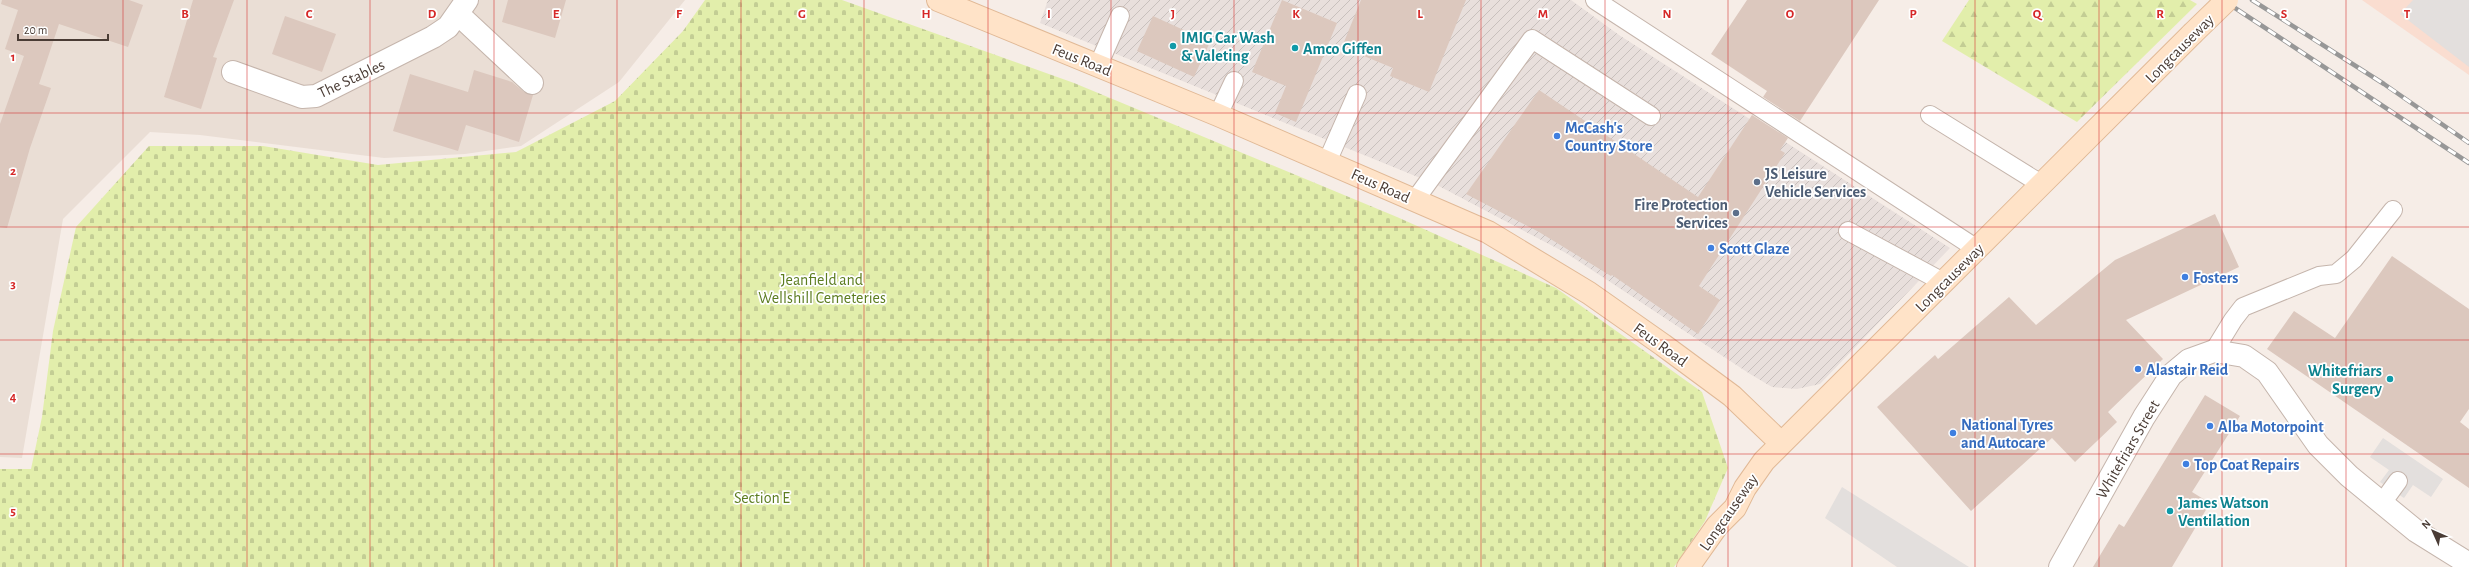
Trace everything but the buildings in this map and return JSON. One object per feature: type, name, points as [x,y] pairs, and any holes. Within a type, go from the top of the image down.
[{"type":"street","name":"Feus Road","points":[[938,0],[1218,115],[1488,232],[1589,293],[1732,396],[1781,443]]},
{"type":"street","name":"Longcauseway","points":[[1688,567],[1717,526],[1735,508],[1745,488],[1764,461],[1781,443],[2227,0]]},
{"type":"street","name":"The Stables","points":[[233,72],[302,97],[316,96],[433,37],[448,27],[462,7],[532,83]]},
{"type":"street","points":[[2214,351],[2244,356],[2267,372],[2318,445],[2349,476],[2416,531],[2469,564]]},
{"type":"street","name":"Whitefriars Street","points":[[2060,567],[2144,417],[2171,375],[2189,360],[2214,351]]},
{"type":"lane","points":[[1594,0],[1977,249]]},
{"type":"lane","points":[[1098,66],[1120,16]]},
{"type":"lane","points":[[1415,200],[1532,39],[1650,116]]},
{"type":"lane","points":[[1218,115],[1234,81]]},
{"type":"lane","points":[[1327,162],[1357,94]]},
{"type":"lane","points":[[1930,115],[2041,184]]},
{"type":"lane","points":[[2214,351],[2243,307],[2319,276],[2336,274],[2354,260],[2393,210]]},
{"type":"lane","points":[[1848,231],[1943,282]]},
{"type":"lane","points":[[2382,503],[2398,481]]},
{"type":"shaded area","points":[[0,0],[685,0],[619,82],[521,146],[465,154],[384,158],[200,135],[150,132],[63,219],[22,458],[0,457]]},
{"type":"shaded area","points":[[1048,0],[1571,0],[1619,35],[1950,248],[1820,384],[1797,389],[1772,387],[1566,253],[1435,184],[1040,23]]},
{"type":"shaded area","points":[[2362,0],[2469,0],[2469,75]]},
{"type":"shaded area","points":[[2413,0],[2469,0],[2469,67],[2400,14]]},
{"type":"shaded area","points":[[2383,438],[2443,479],[2431,497],[2413,485],[2404,498],[2380,482],[2389,470],[2370,457]]},
{"type":"shaded area","points":[[1842,487],[1969,567],[1897,567],[1825,518]]},
{"type":"green space","name":"Jeanfield and Wellshill Cemeteries","points":[[705,0],[842,0],[1074,83],[1397,217],[1556,288],[1702,392],[1728,468],[1705,521],[1674,567],[0,567],[0,469],[31,469],[42,417],[53,331],[76,227],[149,146],[263,146],[378,165],[516,152],[615,101],[683,31]]},
{"type":"green space","points":[[1969,0],[2190,0],[2197,4],[2077,122],[1942,41]]},
{"type":"railway","points":[[2223,0],[2469,163]]},
{"type":"railway","points":[[2252,0],[2384,84],[2469,143]]},
{"type":"place","name":"IMIG Car Wash & Valeting","points":[[1173,46]]},
{"type":"place","name":"Amco Giffen","points":[[1295,48]]},
{"type":"place","name":"McCash's Country Store","points":[[1557,136]]},
{"type":"place","name":"JS Leisure Vehicle Services","points":[[1757,182]]},
{"type":"place","name":"Fire Protection Services","points":[[1736,213]]},
{"type":"place","name":"Scott Glaze","points":[[1711,248]]},
{"type":"place","name":"Fosters","points":[[2185,277]]},
{"type":"place","name":"Alastair Reid","points":[[2138,369]]},
{"type":"place","name":"Whitefriars Surgery","points":[[2390,379]]},
{"type":"place","name":"Alba Motorpoint","points":[[2210,426]]},
{"type":"place","name":"National Tyres and Autocare","points":[[1953,433]]},
{"type":"place","name":"Top Coat Repairs","points":[[2186,464]]},
{"type":"place","name":"James Watson Ventilation","points":[[2170,511]]},
{"type":"park label","name":"Section E","points":[[762,497]]}]
